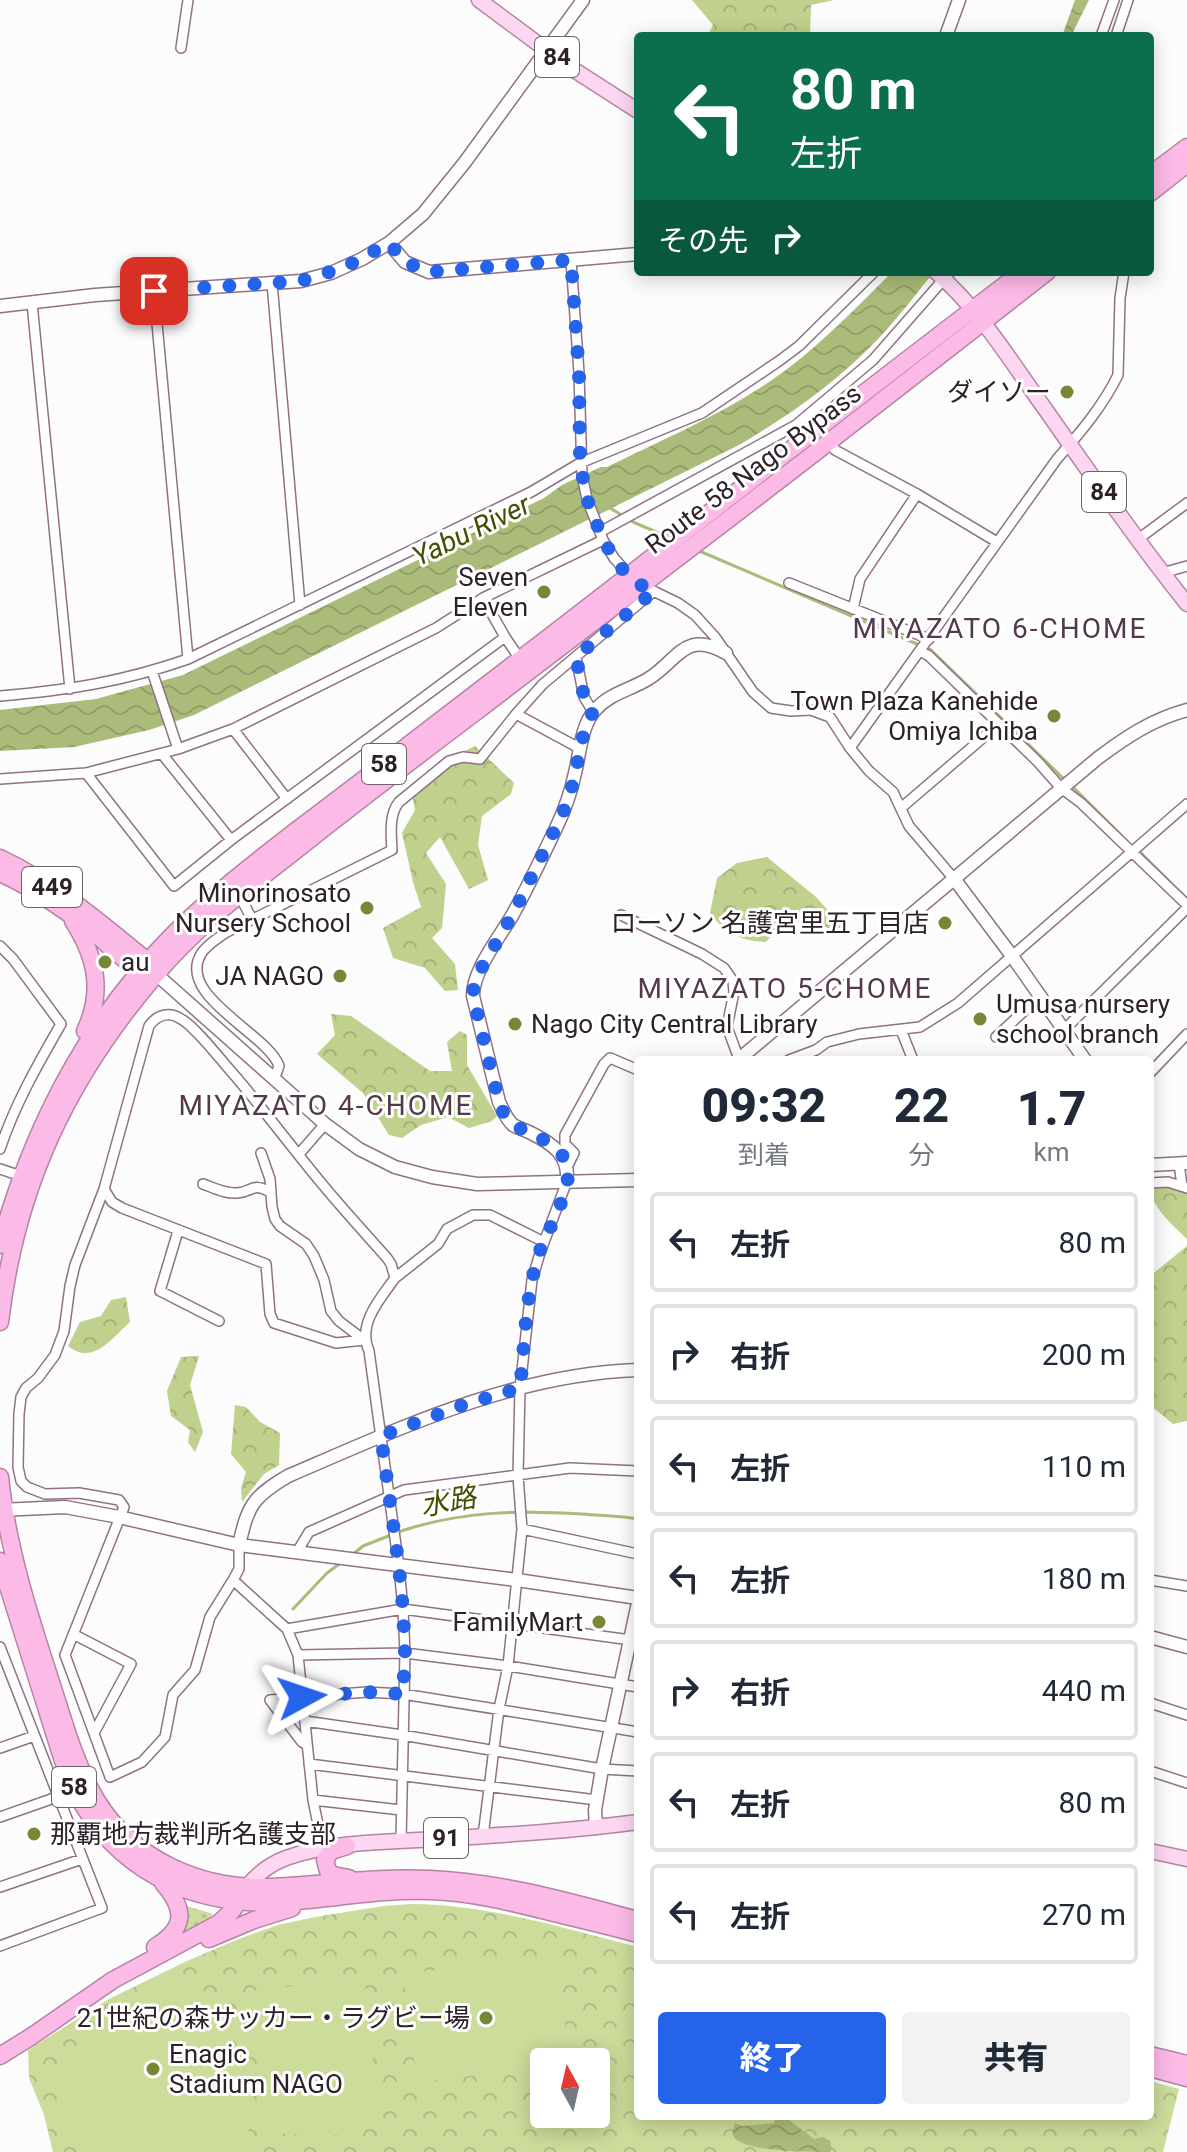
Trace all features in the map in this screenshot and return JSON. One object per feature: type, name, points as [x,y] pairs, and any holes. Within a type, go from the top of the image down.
[{"type":"highway","points":[[1154,186],[1187,147]]},
{"type":"highway","points":[[1154,187],[1187,164]]},
{"type":"highway","name":"Route 58 Nago Bypass","points":[[0,1245],[21,1176],[46,1114],[106,1012],[148,969],[239,895],[830,441],[976,316],[1018,276]]},
{"type":"highway","name":"Route 58 Nago Bypass","points":[[0,1322],[13,1246],[26,1198],[55,1123],[89,1062],[148,969],[183,924],[225,887],[520,659],[641,584],[801,432],[1041,276]]},
{"type":"highway","name":"449","points":[[0,858],[71,900],[148,969]]},
{"type":"highway","name":"449","points":[[0,873],[35,891],[148,969]]},
{"type":"highway","points":[[66,912],[91,952],[96,977],[93,1012],[80,1040],[78,1055]]},
{"type":"highway","name":"58","points":[[0,1477],[2,1510],[72,1747],[98,1802],[127,1836],[150,1855],[185,1874],[270,1903],[404,1891],[460,1893],[634,1933]]},
{"type":"highway","name":"58","points":[[0,1561],[55,1764],[93,1820],[118,1848],[158,1877],[188,1892],[211,1898],[361,1880],[464,1882],[634,1919]]},
{"type":"highway","points":[[347,1846],[328,1854],[325,1860],[327,1868],[333,1875],[361,1880]]},
{"type":"highway","points":[[113,1980],[123,1967],[167,1939],[178,1923],[178,1904],[158,1877]]},
{"type":"highway","points":[[0,2056],[113,1980],[219,1923],[230,1914],[243,1894]]},
{"type":"highway","points":[[161,1954],[202,1942],[316,1899]]},
{"type":"highway","points":[[1154,2056],[1187,2064]]},
{"type":"highway","points":[[1154,2069],[1187,2078]]},
{"type":"main road","name":"84","points":[[479,0],[596,85],[634,109]]},
{"type":"main road","name":"84","points":[[943,276],[976,316],[1137,540],[1187,604]]},
{"type":"main road","name":"91","points":[[243,1894],[260,1873],[282,1860],[323,1849],[634,1823]]},
{"type":"main road","points":[[1154,1852],[1187,1859]]},
{"type":"street","points":[[181,48],[188,0]]},
{"type":"street","points":[[0,306],[95,295],[301,281],[331,273],[362,259],[406,231],[444,189],[582,0]]},
{"type":"street","points":[[947,32],[959,0]]},
{"type":"street","points":[[1102,32],[1114,0]]},
{"type":"street","points":[[1117,32],[1128,0]]},
{"type":"street","points":[[389,243],[405,262],[429,272],[634,254]]},
{"type":"street","points":[[571,260],[579,373],[580,463],[587,499],[614,558],[641,584],[695,615],[764,703],[771,708],[811,710],[830,717],[869,771],[893,792],[909,826],[955,880],[1082,1056]]},
{"type":"street","points":[[0,696],[70,689],[154,674],[531,492],[580,463],[702,413],[799,346],[870,276]]},
{"type":"street","points":[[0,779],[86,773],[178,749],[233,729],[436,628],[600,531],[801,432],[873,360],[941,276]]},
{"type":"street","points":[[850,748],[1057,459],[1095,413],[1118,375],[1123,276]]},
{"type":"street","points":[[272,283],[300,605]]},
{"type":"street","points":[[154,291],[188,659]]},
{"type":"street","points":[[32,303],[70,689]]},
{"type":"street","points":[[830,441],[835,450],[997,542]]},
{"type":"street","points":[[853,609],[860,579],[917,494]]},
{"type":"street","points":[[1137,540],[1187,503]]},
{"type":"street","points":[[1162,573],[1187,566]]},
{"type":"street","points":[[789,583],[929,639]]},
{"type":"street","points":[[274,1080],[279,1066],[272,1052],[233,1020],[201,987],[197,976],[200,955],[225,933],[392,850],[394,808],[399,802],[449,761],[463,757],[480,759],[543,684],[576,657],[641,584]]},
{"type":"street","points":[[483,598],[520,659]]},
{"type":"street","points":[[86,773],[174,886],[231,840],[505,637]]},
{"type":"street","points":[[568,1165],[555,1149],[534,1134],[514,1126],[505,1115],[491,1071],[473,989],[477,974],[513,914],[563,813],[585,728],[593,712],[611,696],[649,678],[686,647],[710,644],[726,653]]},
{"type":"street","points":[[920,651],[1065,784],[1187,907],[1064,1030]]},
{"type":"street","points":[[576,657],[584,697],[593,712]]},
{"type":"street","points":[[154,674],[178,749]]},
{"type":"street","points":[[746,1056],[1065,784],[1166,711],[1187,710]]},
{"type":"street","points":[[516,714],[581,749]]},
{"type":"street","points":[[233,729],[287,799]]},
{"type":"street","points":[[901,808],[985,736]]},
{"type":"street","points":[[162,754],[231,840]]},
{"type":"street","points":[[800,1056],[827,1042],[859,1034],[920,1027],[958,1003],[1187,804]]},
{"type":"street","points":[[239,895],[252,919]]},
{"type":"street","points":[[621,915],[724,968],[733,981],[734,992],[727,1027],[739,1056]]},
{"type":"street","points":[[0,946],[61,1024],[32,1075],[0,1149]]},
{"type":"street","points":[[148,969],[325,1124],[359,1149],[395,1167],[477,1184],[634,1180]]},
{"type":"street","points":[[996,1037],[1039,997]]},
{"type":"street","points":[[395,1278],[387,1258],[187,1023],[178,1016],[164,1015],[154,1019],[149,1026],[104,1189],[75,1265],[60,1343],[55,1355],[21,1397],[17,1456],[21,1481],[27,1487],[45,1494],[79,1493],[119,1500],[124,1507],[65,1655],[110,1777],[142,1762],[165,1737],[173,1695],[195,1670],[210,1617],[239,1569],[239,1545],[246,1514],[262,1493],[288,1476],[463,1405],[581,1374],[634,1370]]},
{"type":"street","points":[[901,1030],[911,1056]]},
{"type":"street","points":[[1154,1069],[1187,1034]]},
{"type":"street","points":[[224,1064],[240,1050]]},
{"type":"street","points":[[483,1836],[499,1709],[514,1623],[522,1529],[518,1476],[520,1388],[532,1280],[574,1153],[565,1144],[565,1135],[610,1058],[634,1068]]},
{"type":"street","points":[[299,1154],[325,1124]]},
{"type":"street","points":[[261,1153],[270,1179],[275,1219],[306,1244],[324,1280],[331,1311],[364,1340],[369,1351],[403,1609],[401,1841]]},
{"type":"street","points":[[1154,1165],[1183,1163],[1185,1187],[1168,1182],[1154,1183]]},
{"type":"street","points":[[0,1169],[21,1176]]},
{"type":"street","points":[[203,1184],[237,1193],[255,1187],[270,1192]]},
{"type":"street","points":[[104,1189],[112,1202],[122,1208],[266,1264],[270,1314],[274,1323],[336,1343],[364,1340]]},
{"type":"street","points":[[364,1340],[370,1315],[395,1278],[438,1244],[447,1229],[473,1215],[490,1215],[544,1242]]},
{"type":"street","points":[[178,1231],[160,1291],[219,1321]]},
{"type":"street","points":[[297,1552],[309,1532],[404,1490],[570,1468],[634,1471]]},
{"type":"street","points":[[2,1510],[65,1507],[239,1545],[517,1580],[634,1600]]},
{"type":"street","points":[[522,1529],[634,1553]]},
{"type":"street","points":[[233,1580],[287,1629],[298,1655],[313,1800],[323,1849]]},
{"type":"street","points":[[1154,1581],[1187,1586]]},
{"type":"street","points":[[287,1629],[403,1609],[633,1640],[602,1769],[596,1828]]},
{"type":"street","points":[[73,1634],[131,1664],[94,1733]]},
{"type":"street","points":[[1154,1638],[1187,1647]]},
{"type":"street","points":[[0,1647],[34,1736],[55,1764],[57,1797],[102,1908],[0,1946]]},
{"type":"street","points":[[298,1655],[405,1653],[634,1686]]},
{"type":"street","points":[[0,1682],[12,1678]]},
{"type":"street","points":[[307,1745],[270,1700],[366,1692],[403,1694],[634,1731]]},
{"type":"street","points":[[1154,1704],[1187,1715]]},
{"type":"street","points":[[305,1721],[602,1769],[634,1771]]},
{"type":"street","points":[[0,1748],[34,1736]]},
{"type":"street","points":[[309,1764],[597,1800]]},
{"type":"street","points":[[1154,1772],[1187,1783]]},
{"type":"street","points":[[0,1817],[57,1797]]},
{"type":"street","points":[[313,1800],[401,1810]]},
{"type":"street","points":[[0,1887],[82,1859]]},
{"type":"green space","points":[[692,0],[834,0],[811,5],[810,32],[709,32],[713,25]]},
{"type":"green space","points":[[475,746],[514,783],[511,794],[482,816],[478,845],[488,880],[469,889],[440,837],[426,853],[446,884],[442,928],[432,938],[455,964],[458,990],[445,991],[425,968],[393,958],[383,928],[421,907],[402,833],[415,810],[411,789],[439,764]]},
{"type":"green space","points":[[767,857],[816,897],[843,927],[836,935],[816,919],[786,919],[766,942],[757,941],[734,935],[716,920],[710,913],[717,878],[737,863]]},
{"type":"green space","points":[[331,1014],[351,1016],[430,1071],[452,1071],[447,1042],[460,1031],[467,1035],[467,1065],[497,1116],[492,1121],[469,1128],[448,1117],[421,1125],[402,1138],[389,1135],[363,1093],[317,1054],[335,1035]]},
{"type":"green space","points":[[1154,1183],[1187,1190],[1187,1239],[1154,1200]]},
{"type":"green space","points":[[1187,1246],[1187,1421],[1173,1424],[1154,1408],[1154,1273]]},
{"type":"green space","points":[[126,1297],[130,1322],[109,1342],[94,1352],[86,1353],[68,1346],[80,1322],[101,1316],[111,1300]]},
{"type":"green space","points":[[199,1356],[190,1385],[203,1432],[195,1452],[188,1442],[190,1430],[171,1416],[167,1391],[181,1357]]},
{"type":"green space","points":[[235,1405],[246,1407],[260,1422],[280,1433],[279,1465],[264,1474],[242,1502],[241,1488],[246,1472],[231,1454]]},
{"type":"green space","points":[[183,1905],[213,1914],[179,1934]]},
{"type":"green space","points":[[441,1905],[498,1913],[634,1946],[634,2120],[1154,2120],[1154,2082],[1179,2089],[1163,2152],[53,2152],[44,2115],[29,2078],[28,2050],[109,1999],[187,1961],[278,1925],[384,1906]]},
{"type":"green space","name":"21世紀の森サッカー・ラグビー場","points":[[556,1954],[568,2048],[530,2048],[530,2068],[417,2083],[403,1974]]},
{"type":"green space","points":[[364,1976],[378,2105],[353,2128],[338,2134],[316,2137],[259,2133],[264,2096],[252,2037],[248,1992]]},
{"type":"green space","name":"Enagic Stadium NAGO","points":[[171,1980],[192,1985],[210,1996],[241,2058],[252,2091],[250,2122],[242,2152],[81,2152],[74,2143],[60,2106],[59,2080],[67,2058],[130,2000],[153,1986]]},
{"type":"water","points":[[1075,0],[1089,0],[1073,32],[1063,32]]},
{"type":"water","points":[[888,276],[931,276],[862,355],[795,410],[739,445],[194,715],[149,730],[74,747],[0,751],[0,710],[96,699],[183,675],[544,498],[562,485],[607,467],[710,417],[769,382],[833,330]]},
{"type":"water","points":[[775,2120],[789,2120],[814,2139],[823,2137],[830,2141],[832,2149],[820,2152],[761,2148],[738,2141],[733,2135],[735,2123],[742,2126],[774,2123]]},
{"type":"waterway","points":[[610,508],[668,537]]},
{"type":"waterway","points":[[697,550],[931,650],[1064,779]]},
{"type":"waterway","points":[[1073,787],[1121,835]]},
{"type":"waterway","points":[[1139,851],[1187,899]]},
{"type":"waterway","name":"水路","points":[[398,1532],[444,1520],[512,1512],[634,1518]]},
{"type":"waterway","name":"水路","points":[[352,1555],[363,1546],[391,1535]]},
{"type":"waterway","name":"水路","points":[[293,1609],[327,1573],[342,1562]]},
{"type":"place","name":"ダイソー","points":[[1067,392]]},
{"type":"place","name":"Seven Eleven","points":[[544,592]]},
{"type":"place","name":"Town Plaza Kanehide Omiya Ichiba","points":[[1054,716]]},
{"type":"place","name":"Minorinosato Nursery School","points":[[367,908]]},
{"type":"place","name":"ローソン 名護宮里五丁目店","points":[[945,923]]},
{"type":"place","name":"au","points":[[105,962]]},
{"type":"place","name":"JA NAGO","points":[[340,976]]},
{"type":"place","name":"Umusa nursery school branch","points":[[980,1019]]},
{"type":"place","name":"Nago City Central Library","points":[[515,1024]]},
{"type":"place","name":"FamilyMart","points":[[599,1622]]},
{"type":"place","name":"那覇地方裁判所名護支部","points":[[34,1834]]},
{"type":"place","name":"21世紀の森サッカー・ラグビー場","points":[[486,2018]]},
{"type":"place","name":"Enagic Stadium NAGO","points":[[153,2069]]},
{"type":"district","name":"MIYAZATO 6-CHOME","points":[[1000,628]]},
{"type":"district","name":"MIYAZATO 5-CHOME","points":[[785,988]]},
{"type":"district","name":"MIYAZATO 4-CHOME","points":[[326,1105]]},
{"type":"route","points":[[154,291],[301,281],[345,267],[389,243],[405,262],[429,272],[571,260],[579,373],[580,463],[587,499],[603,540],[620,567],[641,585],[654,591],[576,657],[584,697],[593,712],[585,728],[571,791],[528,885],[474,981],[473,996],[499,1102],[505,1115],[514,1126],[534,1134],[555,1149],[568,1165],[566,1189],[532,1280],[520,1388],[434,1415],[381,1436],[403,1609],[403,1694],[366,1692],[302,1697]]},
{"type":"water label","name":"Yabu River","points":[[471,530]]}]
